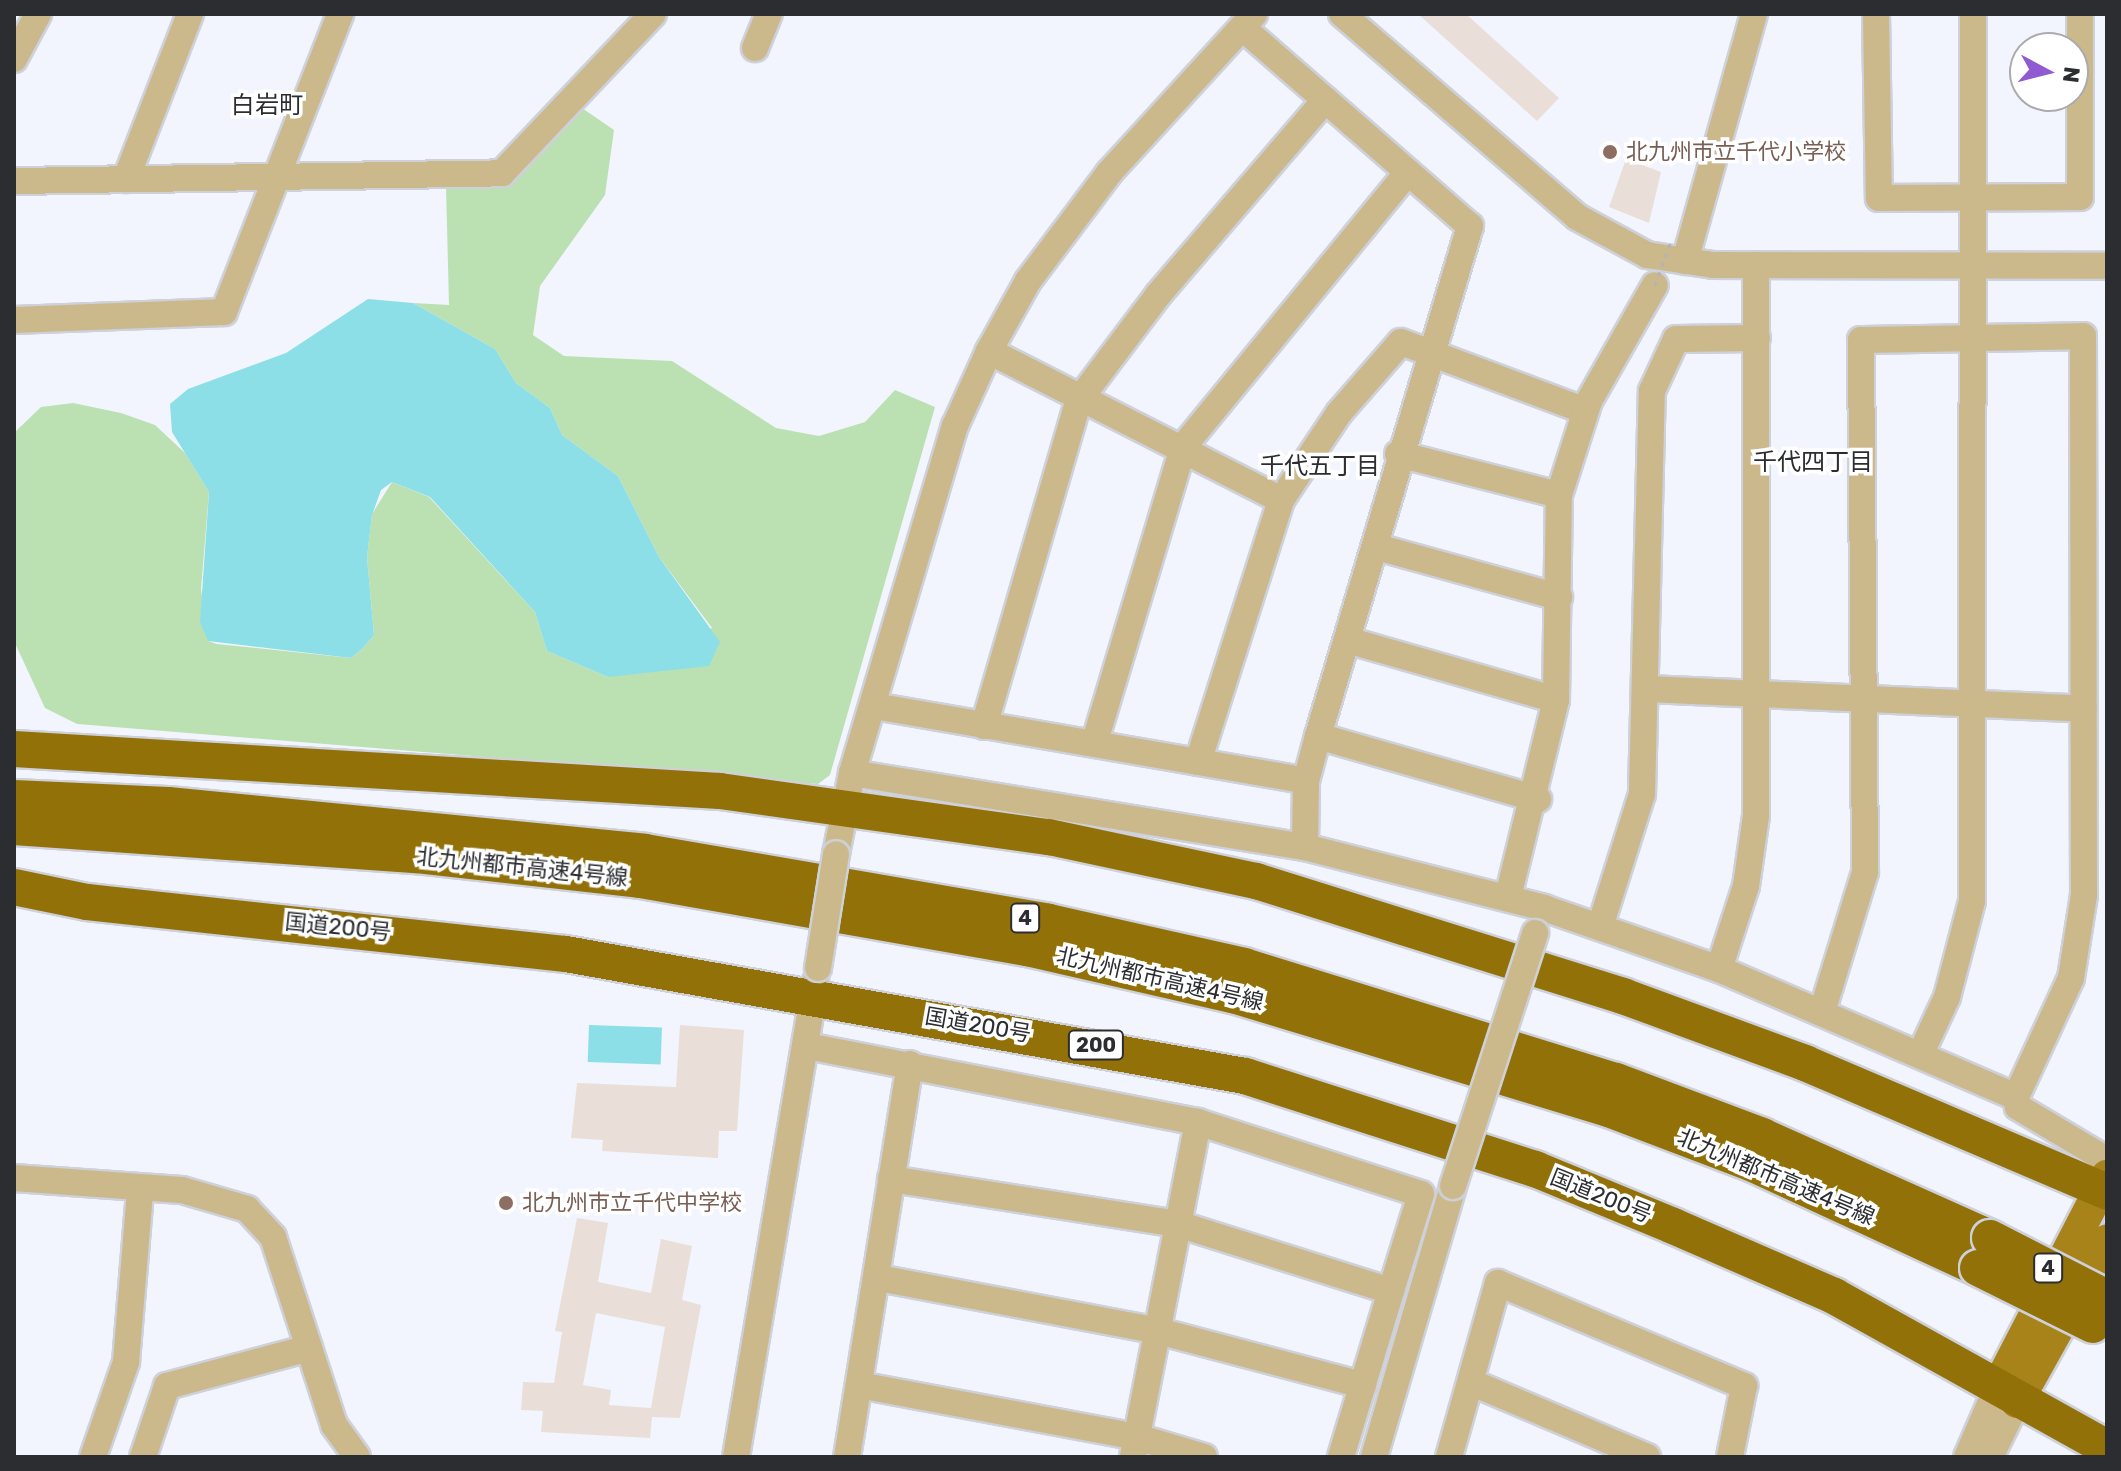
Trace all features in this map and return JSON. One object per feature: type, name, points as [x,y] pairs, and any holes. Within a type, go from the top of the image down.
[{"type":"highway","points":[[14,749],[848,789],[1049,837],[1256,881],[1434,933],[1805,1063],[2105,1180]]},
{"type":"highway","name":"北九州都市高速4号線","points":[[14,798],[168,805],[630,851],[1049,922],[1244,966],[1616,1081],[1762,1136],[2102,1319]]},
{"type":"highway","name":"北九州都市高速4号線","points":[[14,827],[417,855],[640,880],[1041,951],[1233,995],[1606,1108],[1984,1253]]},
{"type":"highway","name":"国道200号","points":[[16,894],[816,982],[1200,1067],[1380,1115],[1535,1169],[1834,1296],[2107,1448]]},
{"type":"main road","points":[[2007,1395],[2105,1180]]},
{"type":"main road","points":[[2007,1395],[2107,1240]]},
{"type":"street","points":[[14,59],[38,14]]},
{"type":"street","points":[[126,179],[190,14]]},
{"type":"street","points":[[14,320],[224,312],[340,14]]},
{"type":"street","points":[[14,181],[502,173],[653,14]]},
{"type":"street","points":[[755,48],[769,14]]},
{"type":"street","points":[[1342,14],[1577,217],[1622,246],[1679,250],[1756,265],[2107,266]]},
{"type":"street","points":[[1679,250],[1754,14]]},
{"type":"street","points":[[1876,14],[1879,198],[2080,197],[2080,14]]},
{"type":"street","points":[[1920,1055],[1947,997],[1972,901],[1976,707],[1973,14]]},
{"type":"street","points":[[736,1457],[848,789],[955,426],[989,351],[1028,281],[1109,173],[1249,22],[1325,100],[1470,226],[1398,454],[1377,547],[1306,781],[1305,847]]},
{"type":"street","points":[[984,726],[1079,400],[1325,100]]},
{"type":"street","points":[[1095,741],[1183,447],[1408,172]]},
{"type":"street","points":[[1719,969],[1746,886],[1756,816],[1756,265]]},
{"type":"street","points":[[1508,897],[1538,799],[1556,700],[1559,495],[1586,411],[1655,285]]},
{"type":"street","points":[[1822,1012],[1865,872],[1867,699],[1861,340],[2083,336],[2084,895],[2071,978],[2016,1097],[2018,1107],[2105,1180]]},
{"type":"street","points":[[1600,927],[1642,794],[1650,689],[1652,391],[1676,339],[1757,338]]},
{"type":"street","points":[[1198,762],[1281,500],[1339,413],[1401,342],[1432,351],[1586,411]]},
{"type":"street","points":[[989,351],[1079,400],[1183,447],[1281,500]]},
{"type":"street","points":[[1398,454],[1559,495]]},
{"type":"street","points":[[1377,547],[1559,597]]},
{"type":"street","points":[[1347,640],[1556,700]]},
{"type":"street","points":[[1650,689],[1758,691],[1976,707],[2084,709]]},
{"type":"street","points":[[874,706],[984,726],[1095,741],[1306,781]]},
{"type":"street","points":[[1318,736],[1538,799]]},
{"type":"street","points":[[848,789],[1305,847],[1508,897],[1719,969],[2016,1097]]},
{"type":"street","points":[[1374,1457],[1453,1186],[1544,908]]},
{"type":"street","points":[[807,1046],[1198,1122],[1421,1194],[1341,1457]]},
{"type":"street","points":[[847,1457],[910,1064]]},
{"type":"street","points":[[1135,1447],[1198,1122]]},
{"type":"street","points":[[14,1178],[140,1192],[182,1190],[247,1209],[273,1237],[334,1425],[357,1457]]},
{"type":"street","points":[[891,1179],[1178,1224],[1391,1291]]},
{"type":"street","points":[[93,1457],[126,1362],[140,1192]]},
{"type":"street","points":[[878,1278],[1158,1331],[1363,1385]]},
{"type":"street","points":[[1449,1457],[1473,1383],[1498,1283],[1744,1386],[1730,1457]]},
{"type":"street","points":[[143,1457],[167,1386],[309,1348]]},
{"type":"street","points":[[1473,1383],[1647,1457]]},
{"type":"street","points":[[859,1385],[1135,1447],[1204,1457]]},
{"type":"street","points":[[1967,1457],[2007,1395]]},
{"type":"street","points":[[1990,1457],[2007,1395]]},
{"type":"path","points":[[1655,285],[1679,250]]},
{"type":"green space","points":[[582,108],[614,130],[605,195],[540,286],[533,335],[564,356],[672,361],[776,428],[819,436],[865,422],[895,390],[935,407],[830,775],[818,784],[77,724],[45,708],[14,641],[14,433],[41,407],[73,403],[121,413],[155,425],[185,453],[209,492],[201,589],[208,641],[351,658],[364,647],[374,635],[367,557],[372,514],[392,482],[429,497],[535,612],[547,651],[608,677],[712,628],[659,557],[618,476],[562,435],[550,408],[516,383],[495,349],[413,303],[449,305],[446,186],[543,143]]},
{"type":"water","points":[[368,299],[413,303],[495,349],[516,383],[550,408],[562,435],[618,476],[659,557],[720,642],[709,666],[608,677],[547,651],[535,612],[430,497],[392,482],[381,490],[372,515],[367,557],[374,635],[364,647],[351,658],[208,641],[200,622],[209,492],[172,432],[170,404],[188,389],[286,353]]},
{"type":"water","points":[[589,1025],[662,1028],[661,1065],[588,1062]]},
{"type":"building","points":[[1418,14],[1466,14],[1559,98],[1537,121]]},
{"type":"building","points":[[1626,159],[1661,172],[1649,223],[1609,207]]},
{"type":"building","points":[[680,1025],[744,1030],[737,1131],[719,1131],[718,1158],[602,1151],[603,1140],[571,1138],[577,1083],[676,1087]]},
{"type":"building","points":[[577,1218],[608,1223],[598,1282],[651,1293],[661,1239],[692,1246],[682,1300],[701,1305],[680,1418],[652,1417],[650,1438],[541,1432],[543,1411],[521,1410],[523,1382],[554,1383],[562,1332],[555,1331]],"holes":[[[596,1313],[665,1327],[651,1408],[609,1405],[611,1390],[583,1385]]]},
{"type":"place","name":"北九州市立千代小学校","points":[[1610,152]]},
{"type":"place","name":"北九州市立千代中学校","points":[[506,1203]]},
{"type":"district","name":"白岩町","points":[[267,106]]},
{"type":"district","name":"千代四丁目","points":[[1813,463]]},
{"type":"district","name":"千代五丁目","points":[[1320,467]]}]
